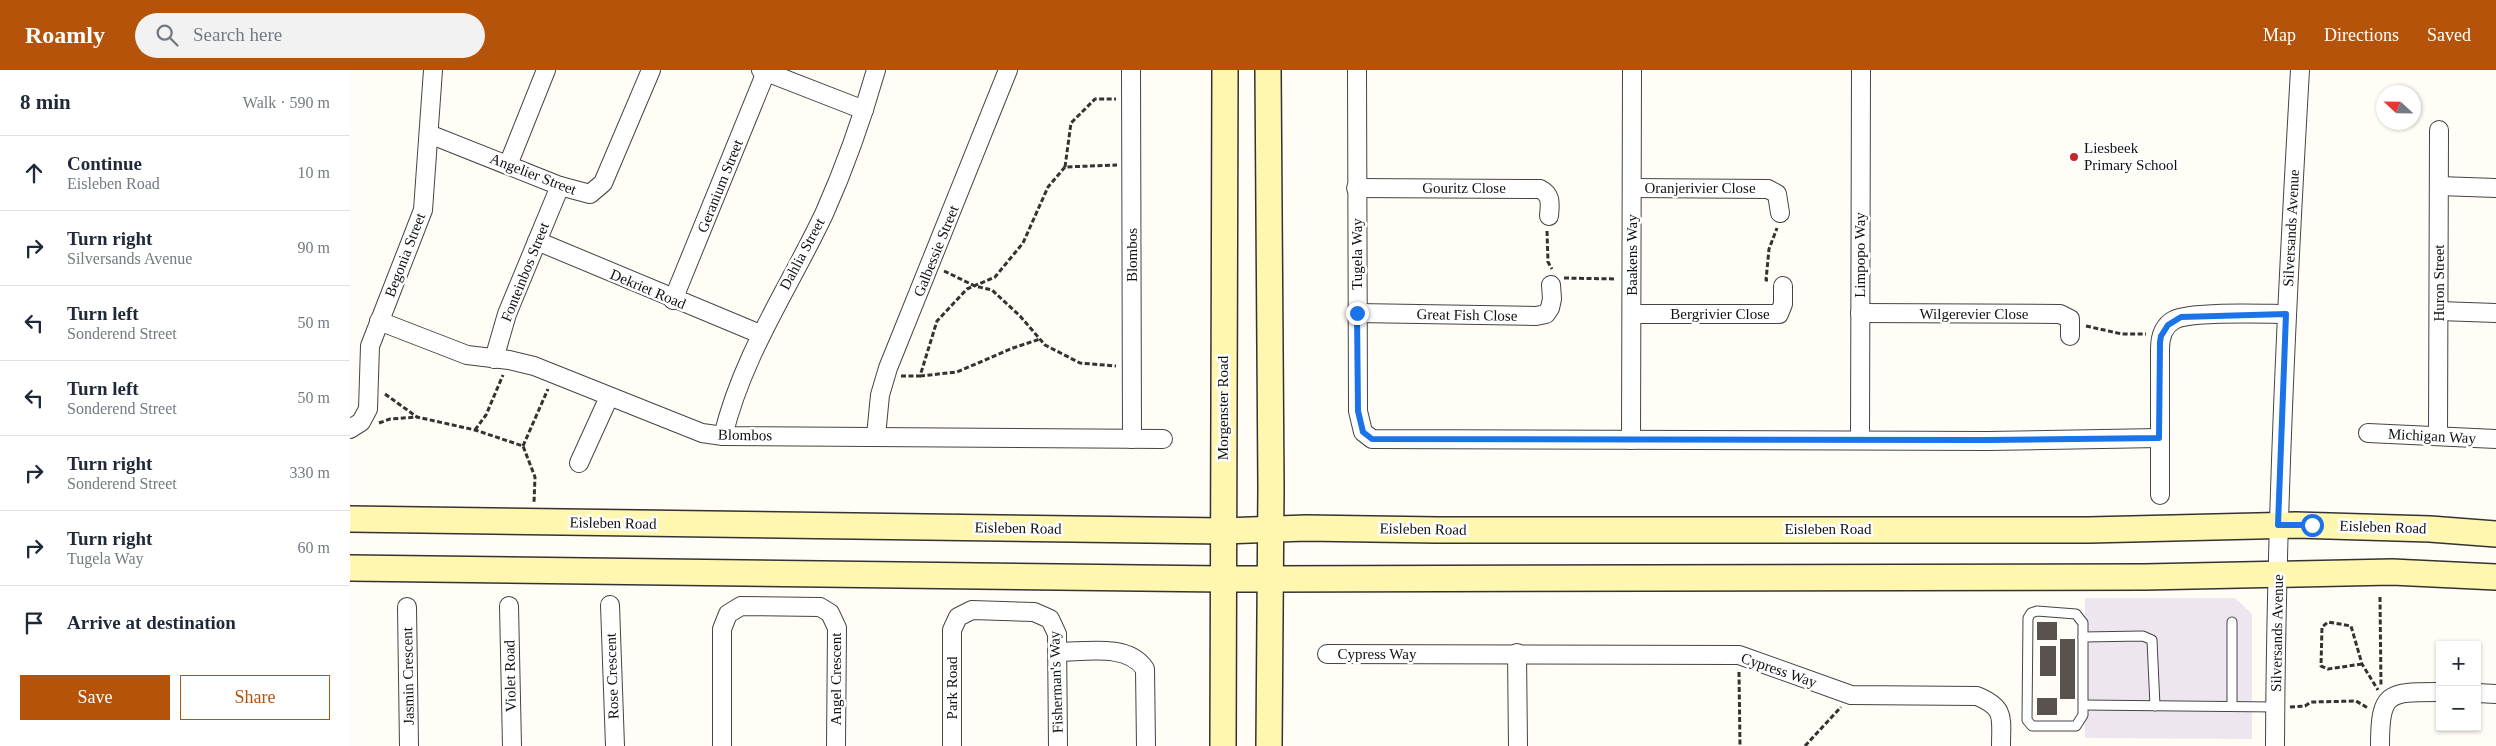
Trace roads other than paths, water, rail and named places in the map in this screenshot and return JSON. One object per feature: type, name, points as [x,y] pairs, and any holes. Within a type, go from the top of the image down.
[{"type":"main road","name":"Morgenster Road","points":[[1223,746],[1225,70]]},
{"type":"main road","points":[[1268,70],[1269,746]]},
{"type":"main road","name":"Eisleben Road","points":[[350,519],[1223,530],[1306,528],[1437,530],[2089,530],[2278,525],[2370,526],[2496,534]]},
{"type":"main road","points":[[350,568],[1223,579],[2144,577],[2278,573],[2433,573],[2496,577]]},
{"type":"street","name":"Begonia Street","points":[[350,429],[361,422],[368,409],[370,346],[424,210],[433,70]]},
{"type":"street","points":[[508,165],[546,70]]},
{"type":"street","name":"Angelier Street","points":[[429,134],[560,186],[587,194],[594,193],[600,187],[651,70]]},
{"type":"street","name":"Dahlia Street","points":[[723,436],[728,416],[760,334],[824,214],[864,110],[876,70]]},
{"type":"street","name":"Galbessie Street","points":[[876,436],[880,395],[885,376],[1008,70]]},
{"type":"street","name":"Blombos","points":[[1132,70],[1132,440]]},
{"type":"street","name":"Tugela Way","points":[[1357,70],[1358,411],[1360,423],[1367,436],[1383,439],[1631,440]]},
{"type":"street","name":"Baakens Way","points":[[1631,440],[1632,70]]},
{"type":"street","name":"Limpopo Way","points":[[1860,440],[1861,70]]},
{"type":"street","name":"Silversands Avenue","points":[[2275,746],[2281,707],[2278,525],[2286,314],[2300,70]]},
{"type":"street","points":[[764,71],[864,110]]},
{"type":"street","name":"Geranium Street","points":[[673,300],[764,71]]},
{"type":"street","name":"Huron Street","points":[[2438,435],[2439,130]]},
{"type":"street","name":"Fonteinbos Street","points":[[501,359],[507,314],[560,186]]},
{"type":"street","points":[[2438,186],[2496,188]]},
{"type":"street","name":"Gouritz Close","points":[[1356,188],[1540,189],[1550,197],[1549,216]]},
{"type":"street","name":"Oranjerivier Close","points":[[1632,188],[1768,189],[1777,194],[1780,213]]},
{"type":"street","name":"Dekriet Road","points":[[537,242],[673,300],[760,334]]},
{"type":"street","name":"Great Fish Close","points":[[1357,313],[1536,316],[1546,314],[1550,308],[1554,278]]},
{"type":"street","name":"Bergrivier Close","points":[[1632,314],[1779,314],[1783,304],[1783,286]]},
{"type":"street","points":[[2439,311],[2496,313]]},
{"type":"street","name":"Wilgerevier Close","points":[[1860,313],[2053,314],[2066,316],[2070,330]]},
{"type":"street","points":[[2160,495],[2161,336],[2172,321],[2189,315],[2286,314]]},
{"type":"street","name":"Blombos","points":[[379,321],[467,355],[501,359],[534,366],[688,429],[723,436],[1163,440]]},
{"type":"street","points":[[580,463],[609,397]]},
{"type":"street","name":"Michigan Way","points":[[2368,433],[2496,439]]},
{"type":"street","points":[[1631,440],[2159,438]]},
{"type":"street","name":"Rose Crescent","points":[[610,605],[615,746]]},
{"type":"street","name":"Violet Road","points":[[509,606],[512,746]]},
{"type":"street","name":"Angel Crescent","points":[[722,746],[722,629],[728,614],[741,606],[815,607],[826,610],[834,618],[837,628],[836,746]]},
{"type":"street","name":"Jasmin Crescent","points":[[407,607],[409,746]]},
{"type":"street","name":"Fisherman's Way","points":[[952,630],[958,617],[972,610],[1034,612],[1050,618],[1057,634],[1058,746]]},
{"type":"street","name":"Park Road","points":[[952,630],[952,746]]},
{"type":"street","points":[[1058,652],[1119,652],[1133,656],[1142,664],[1145,669],[1146,746]]},
{"type":"street","points":[[1517,653],[1518,746]]},
{"type":"street","name":"Cypress Way","points":[[1328,654],[1739,655],[1851,695],[1977,696],[1994,703],[2001,717],[2001,746]]},
{"type":"street","points":[[2380,746],[2380,706],[2401,693],[2436,692]]},
{"type":"street","points":[[2481,692],[2496,694]]},
{"type":"lane","points":[[2037,612],[2076,614],[2083,623],[2084,706],[2081,721],[2076,726],[2029,724],[2027,715],[2029,615],[2037,612]]},
{"type":"lane","points":[[2232,622],[2232,706]]},
{"type":"lane","points":[[2084,637],[2142,636],[2152,640],[2155,706]]},
{"type":"lane","points":[[2084,706],[2281,707]]},
{"type":"place","name":"Liesbeek Primary School","points":[[2074,157]]}]
